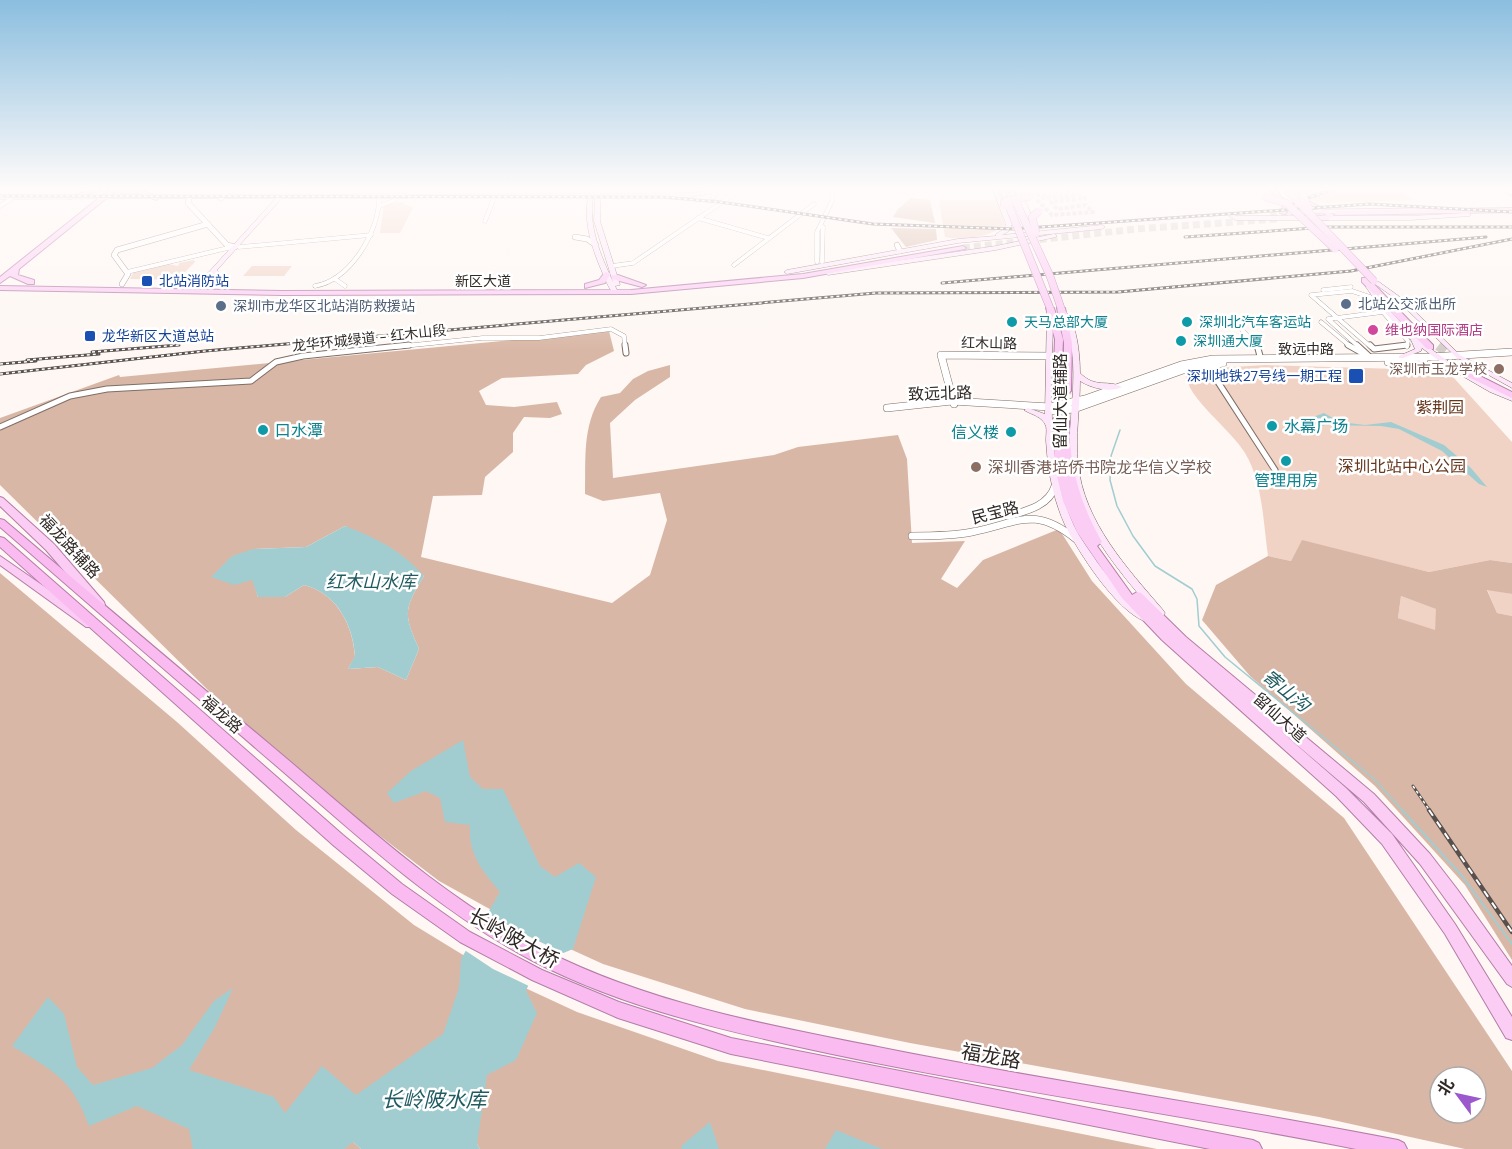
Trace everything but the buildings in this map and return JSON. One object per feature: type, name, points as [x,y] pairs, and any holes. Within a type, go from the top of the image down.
[{"type":"highway","name":"福龙路","points":[[0,522],[352,826],[448,901]]},
{"type":"highway","name":"福龙路","points":[[0,541],[338,840],[435,917]]},
{"type":"highway","name":"长岭陂大桥","points":[[448,901],[506,938],[584,976]]},
{"type":"highway","name":"长岭陂大桥","points":[[435,917],[498,956],[575,994],[674,1029],[780,1057],[1253,1149]]},
{"type":"highway","name":"福龙路","points":[[584,976],[680,1010],[784,1036],[999,1079],[1398,1149]]},
{"type":"main road","points":[[0,281],[12,267],[40,244]]},
{"type":"main road","points":[[179,285],[206,277],[238,244]]},
{"type":"main road","points":[[225,286],[214,283],[212,278],[235,247],[244,244]]},
{"type":"main road","points":[[603,244],[615,288]]},
{"type":"main road","points":[[962,246],[968,244]]},
{"type":"main road","points":[[980,244],[996,249]]},
{"type":"main road","points":[[1020,244],[1031,260]]},
{"type":"main road","points":[[787,272],[899,248],[962,246],[996,249],[1021,244]]},
{"type":"main road","points":[[1024,244],[1050,308],[1059,339],[1057,390]]},
{"type":"main road","points":[[1035,244],[1062,310],[1068,343],[1067,391]]},
{"type":"main road","points":[[1038,244],[1040,254]]},
{"type":"main road","points":[[1329,244],[1434,346]]},
{"type":"main road","points":[[1330,244],[1335,249]]},
{"type":"main road","points":[[1338,244],[1371,282],[1386,312],[1439,359],[1512,393]]},
{"type":"main road","points":[[596,245],[615,277],[642,285]]},
{"type":"main road","name":"新区大道","points":[[0,281],[225,286],[588,286],[615,288],[787,272],[962,246]]},
{"type":"main road","name":"新区大道","points":[[0,288],[264,293],[732,284],[823,273],[962,246]]},
{"type":"main road","points":[[817,264],[829,264]]},
{"type":"main road","points":[[0,272],[12,267]]},
{"type":"main road","points":[[12,267],[14,276],[31,282]]},
{"type":"main road","points":[[588,286],[602,281],[609,270]]},
{"type":"main road","points":[[615,277],[615,288]]},
{"type":"main road","points":[[1371,282],[1398,298],[1460,358],[1466,371]]},
{"type":"main road","points":[[0,293],[24,288]]},
{"type":"main road","name":"留仙大道辅路","points":[[1050,308],[1055,484],[1064,512],[1078,540],[1116,594],[1148,620]]},
{"type":"main road","name":"留仙大道辅路","points":[[1062,310],[1074,336],[1076,372],[1074,465],[1088,509],[1111,552],[1182,640]]},
{"type":"main road","points":[[1401,357],[1419,350],[1416,341],[1407,330]]},
{"type":"main road","points":[[1477,358],[1474,363],[1512,393]]},
{"type":"main road","points":[[1416,362],[1485,373]]},
{"type":"main road","points":[[1076,372],[1081,379],[1093,386],[1118,387]]},
{"type":"main road","points":[[1028,410],[1054,416]]},
{"type":"main road","name":"留仙大道","points":[[1054,416],[1060,468],[1074,516],[1109,571],[1148,620],[1341,792],[1387,839],[1450,929],[1512,1032]]},
{"type":"main road","name":"留仙大道","points":[[1054,416],[1066,458],[1070,484],[1090,530],[1104,555],[1133,592],[1182,640],[1369,798],[1432,867],[1503,963],[1512,979]]},
{"type":"main road","name":"福龙路辅路","points":[[0,500],[57,555],[112,619]]},
{"type":"main road","points":[[0,560],[64,608],[101,632]]},
{"type":"street","points":[[122,284],[128,277],[127,272],[114,254],[117,250],[139,244]]},
{"type":"street","points":[[226,244],[235,247]]},
{"type":"street","points":[[315,286],[335,279],[365,244]]},
{"type":"street","points":[[609,270],[633,263],[661,244]]},
{"type":"street","points":[[734,265],[761,244]]},
{"type":"street","points":[[817,264],[819,244]]},
{"type":"street","points":[[127,272],[190,260],[235,247]]},
{"type":"street","points":[[335,279],[345,286]]},
{"type":"street","points":[[1319,290],[1354,287],[1370,297],[1386,312],[1408,341],[1407,347],[1374,349],[1311,295],[1357,291],[1370,297]]},
{"type":"street","points":[[1370,357],[1328,319],[1386,312]]},
{"type":"street","points":[[1321,322],[1349,346],[1370,357]]},
{"type":"street","name":"龙华环城绿道 - 红木山段","points":[[0,427],[70,396],[107,389],[202,386],[251,381],[276,362],[290,358],[482,338],[539,338],[610,328],[624,336],[626,353]]},
{"type":"street","points":[[1242,330],[1260,348],[1260,356]]},
{"type":"street","points":[[1460,358],[1512,354]]},
{"type":"street","points":[[1460,358],[1512,354]]},
{"type":"street","name":"红木山路","points":[[954,402],[941,355],[1051,356]]},
{"type":"street","name":"致远中路","points":[[1054,416],[1118,387],[1202,360],[1260,356],[1439,359]]},
{"type":"street","name":"致远中路","points":[[1074,406],[1183,370],[1207,365],[1261,361],[1416,362],[1460,358]]},
{"type":"street","points":[[1207,365],[1275,470]]},
{"type":"street","name":"致远北路","points":[[1054,416],[954,402],[887,408],[954,402],[1028,410],[1054,416]]},
{"type":"street","name":"民宝路","points":[[1055,484],[1050,497],[1039,505],[988,524],[958,530],[912,533],[967,533],[1011,519],[1028,518],[1061,528],[1078,540]]},
{"type":"green space","points":[[194,260],[195,262],[183,274],[204,275],[195,280],[130,279],[134,271],[169,264],[178,266],[179,263]]},
{"type":"green space","points":[[252,266],[292,266],[284,276],[243,276]]},
{"type":"green space","name":"深圳北站中心公园","points":[[1265,365],[1433,370],[1453,377],[1512,442],[1512,563],[1490,560],[1429,572],[1302,541],[1291,561],[1268,556],[1259,490],[1251,465],[1238,444],[1193,392],[1186,373],[1200,369]]},
{"type":"green space","points":[[1487,589],[1512,594],[1512,616],[1497,613]]},
{"type":"green space","points":[[1401,596],[1437,609],[1435,631],[1398,618]]},
{"type":"shaded area","points":[[903,244],[921,244],[906,247]]},
{"type":"shaded area","points":[[609,331],[614,351],[586,365],[578,374],[502,378],[479,391],[486,405],[514,407],[557,402],[562,414],[550,418],[524,417],[513,433],[513,452],[485,477],[482,495],[433,496],[421,557],[612,603],[650,575],[667,520],[660,493],[603,501],[585,494],[585,456],[588,432],[601,397],[620,393],[633,379],[648,371],[670,365],[670,377],[635,400],[610,423],[613,478],[774,455],[798,447],[898,435],[907,459],[912,543],[965,541],[941,579],[957,588],[983,560],[1059,529],[1092,581],[1186,684],[1344,818],[1512,1071],[1512,1149],[1465,1149],[1319,1117],[910,1043],[745,1009],[603,964],[524,928],[439,881],[338,804],[212,694],[0,485],[0,418],[119,375],[120,377]],"holes":[[[345,526],[424,576],[409,604],[408,619],[419,649],[406,680],[378,667],[348,669],[355,657],[351,633],[334,603],[315,589],[304,585],[285,597],[258,597],[253,580],[253,549],[306,547]]]},
{"type":"shaded area","points":[[1302,540],[1429,572],[1490,560],[1512,563],[1512,594],[1487,590],[1497,613],[1512,616],[1512,960],[1465,885],[1375,786],[1250,676],[1202,620],[1216,585],[1268,556],[1291,561]],"holes":[[[1401,596],[1436,609],[1435,630],[1398,618]]]},
{"type":"shaded area","points":[[0,573],[177,722],[296,830],[414,925],[491,972],[577,1012],[718,1061],[1157,1149],[480,1149],[477,1144],[353,1142],[361,1149],[0,1149]]},
{"type":"water","points":[[1324,413],[1340,422],[1365,425],[1391,422],[1444,445],[1471,468],[1487,487],[1479,484],[1442,451],[1399,429],[1381,426],[1325,425],[1300,434],[1291,431],[1294,424]]},
{"type":"water","name":"红木山水库","points":[[345,526],[388,546],[424,576],[409,604],[408,619],[419,649],[406,680],[378,667],[348,669],[355,656],[351,633],[334,603],[315,589],[304,585],[285,597],[258,597],[252,580],[234,585],[211,577],[232,556],[253,549],[306,547]]},
{"type":"water","name":"长岭陂水库","points":[[463,740],[470,777],[483,789],[503,789],[540,866],[555,877],[579,863],[596,877],[573,949],[537,964],[526,991],[537,1013],[516,1060],[487,1075],[477,1144],[480,1149],[361,1149],[353,1142],[344,1149],[193,1149],[189,1129],[137,1106],[89,1126],[76,1097],[60,1077],[12,1046],[48,997],[64,1014],[77,1067],[93,1085],[152,1068],[182,1045],[214,1001],[233,988],[215,1027],[189,1070],[274,1097],[285,1113],[322,1066],[356,1095],[443,1034],[459,988],[461,959],[500,892],[482,869],[474,853],[471,845],[470,825],[445,822],[440,798],[426,791],[394,803],[387,793],[411,771]]},
{"type":"water","points":[[710,1122],[719,1149],[682,1149],[681,1146]]},
{"type":"water","points":[[836,1130],[882,1149],[825,1149]]},
{"type":"pier","points":[[485,912],[567,955],[540,966],[531,987],[493,969],[463,949]]},
{"type":"waterway","name":"寄山沟","points":[[1120,430],[1111,456],[1110,480],[1117,506],[1133,536],[1155,566],[1192,589],[1197,599],[1199,626],[1225,657],[1373,778],[1403,811]]},
{"type":"waterway","name":"寄山沟","points":[[1402,810],[1462,876],[1512,944]]},
{"type":"tunnel","points":[[963,248],[1003,244]]},
{"type":"tunnel","points":[[1438,346],[1469,369]]},
{"type":"tunnel","points":[[1057,390],[1057,419]]},
{"type":"tunnel","points":[[1065,421],[1067,391]]},
{"type":"railway","points":[[942,283],[1408,244]]},
{"type":"railway","points":[[0,374],[205,351],[876,293],[1118,292],[1351,271],[1489,244]]},
{"type":"railway","points":[[92,352],[179,345]]},
{"type":"railway","points":[[27,360],[99,354]]},
{"type":"railway","points":[[0,364],[36,361]]},
{"type":"railway","points":[[1413,786],[1430,811]]},
{"type":"railway","points":[[1429,810],[1512,932]]},
{"type":"place","name":"北站消防站","points":[[147,281]]},
{"type":"place","name":"北站公交派出所","points":[[1346,304]]},
{"type":"place","name":"深圳市龙华区北站消防救援站","points":[[221,306]]},
{"type":"place","name":"天马总部大厦","points":[[1012,322]]},
{"type":"place","name":"深圳北汽车客运站","points":[[1187,322]]},
{"type":"place","name":"维也纳国际酒店","points":[[1373,330]]},
{"type":"place","name":"龙华新区大道总站","points":[[90,336]]},
{"type":"place","name":"深圳通大厦","points":[[1181,341]]},
{"type":"place","name":"深圳市玉龙学校","points":[[1499,369]]},
{"type":"place","name":"深圳地铁27号线一期工程","points":[[1356,376]]},
{"type":"place","name":"水幕广场","points":[[1272,426]]},
{"type":"place","name":"口水潭","points":[[263,430]]},
{"type":"place","name":"信义楼","points":[[1011,432]]},
{"type":"place","name":"管理用房","points":[[1286,461]]},
{"type":"place","name":"深圳香港培侨书院龙华信义学校","points":[[976,467]]},
{"type":"park label","name":"紫荆园","points":[[1440,407]]}]
